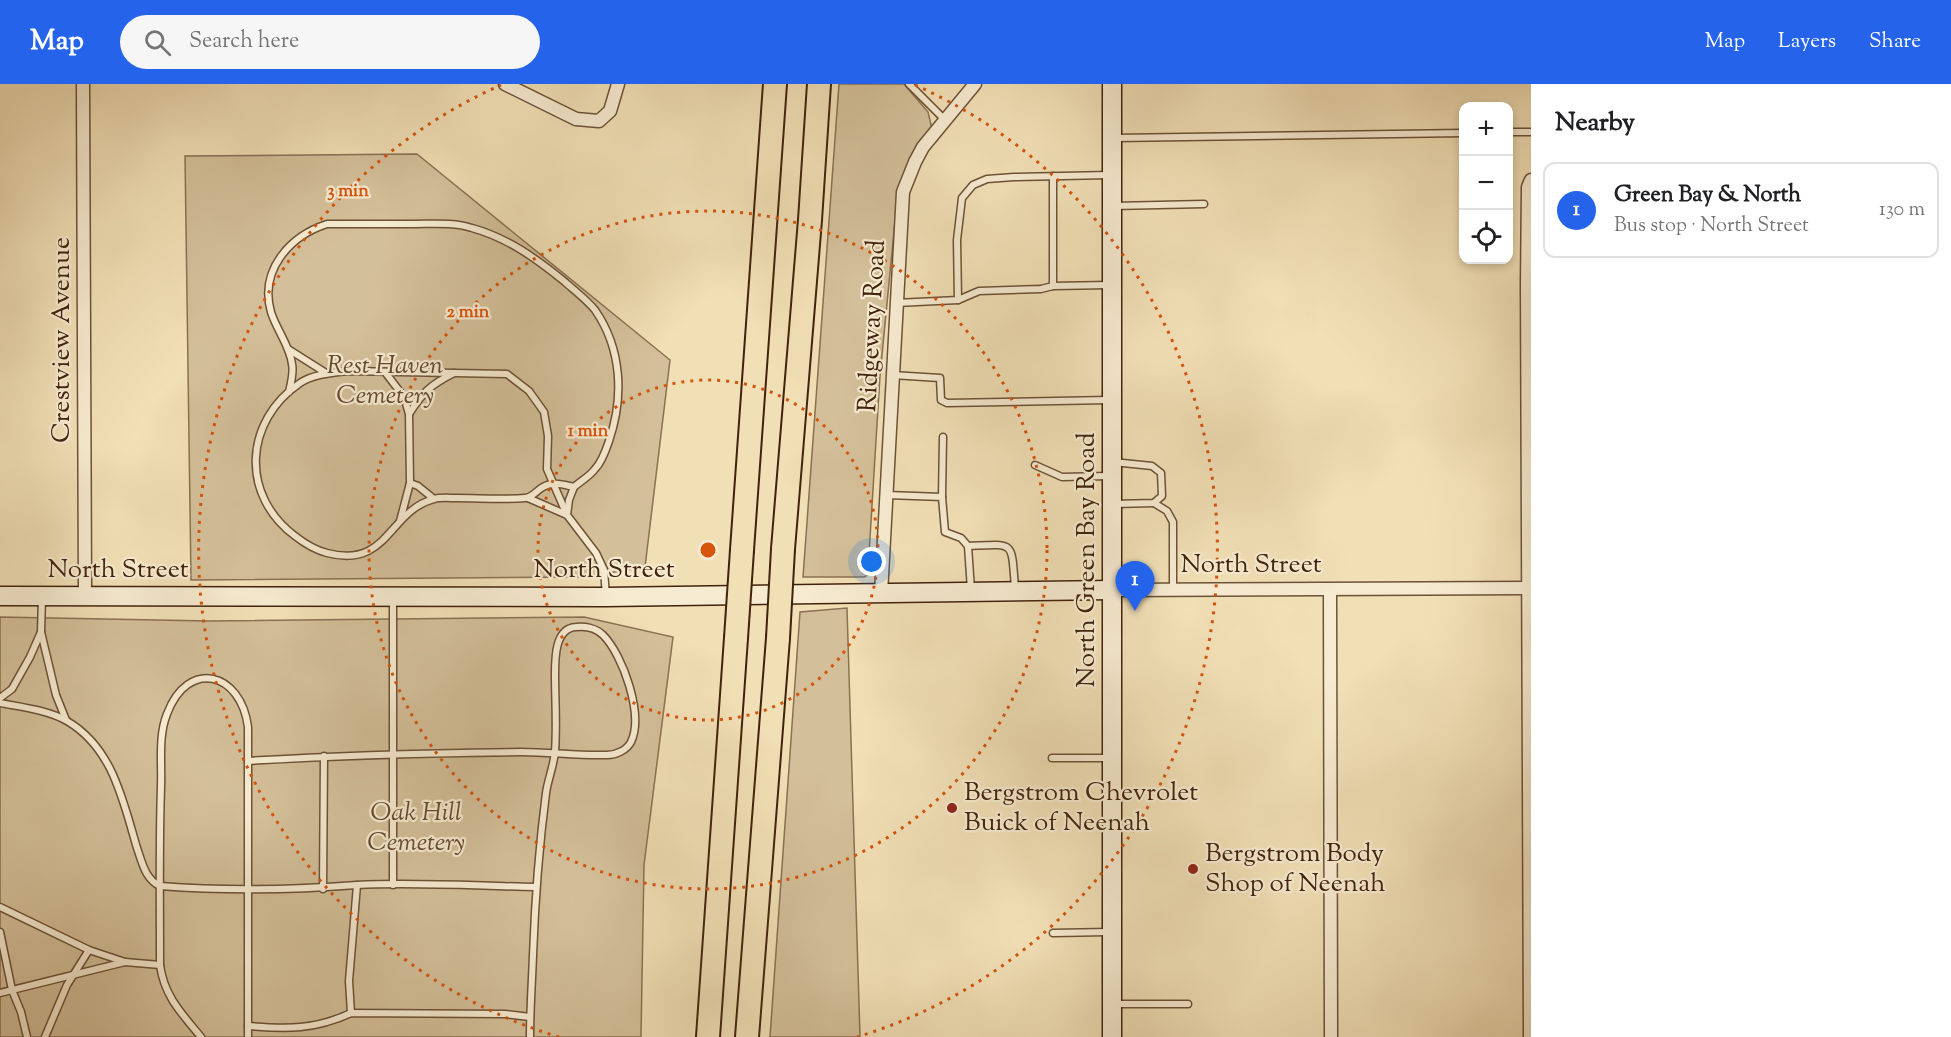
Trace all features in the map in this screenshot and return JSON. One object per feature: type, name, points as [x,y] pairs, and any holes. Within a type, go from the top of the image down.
[{"type":"highway","points":[[708,1037],[775,84]]},
{"type":"highway","points":[[747,1037],[819,84]]},
{"type":"highway","points":[[702,1037],[712,998]]},
{"type":"street","name":"Crestview Avenue","points":[[83,84],[85,596]]},
{"type":"street","points":[[505,84],[576,119],[599,121],[610,111],[618,84]]},
{"type":"street","name":"Ridgeway Road","points":[[881,594],[903,192],[923,147],[975,84]]},
{"type":"street","name":"North Green Bay Road","points":[[1112,84],[1112,1037]]},
{"type":"street","points":[[1530,183],[1530,1037]]},
{"type":"street","name":"North Street","points":[[0,596],[606,597],[1112,590],[1530,588]]},
{"type":"street","points":[[1330,590],[1331,1037]]},
{"type":"lane","points":[[909,84],[946,121]]},
{"type":"lane","points":[[1513,132],[1531,132]]},
{"type":"lane","points":[[1112,138],[1459,133]]},
{"type":"lane","points":[[958,300],[957,240],[962,198],[973,185],[987,179],[1112,175]]},
{"type":"lane","points":[[1053,176],[1053,286]]},
{"type":"lane","points":[[1112,206],[1204,204]]},
{"type":"lane","points":[[289,392],[292,363],[271,311],[268,290],[275,263],[293,241],[311,229],[327,224],[443,224],[470,227],[500,237],[542,263],[593,308],[603,323],[618,370],[620,395],[616,420],[606,450],[595,470],[574,487],[567,515]]},
{"type":"lane","points":[[896,303],[958,300],[979,291],[1112,285]]},
{"type":"lane","points":[[287,349],[326,373]]},
{"type":"lane","points":[[567,515],[528,498],[434,498],[412,509],[382,542],[362,554],[325,553],[304,543],[282,527],[267,506],[257,480],[254,462],[257,441],[264,421],[278,402],[301,381],[326,373],[348,371],[507,374],[529,391],[544,412],[548,436],[547,469],[567,515],[596,553],[604,570],[606,597]]},
{"type":"lane","points":[[384,372],[404,397],[409,414],[410,483],[399,522]]},
{"type":"lane","points":[[409,414],[422,393],[457,372]]},
{"type":"lane","points":[[892,375],[940,378],[941,400],[947,403],[1112,400]]},
{"type":"lane","points":[[942,437],[942,497],[945,532],[961,538],[968,546],[971,593]]},
{"type":"lane","points":[[1035,465],[1062,477],[1112,469],[1152,466],[1161,473],[1162,496],[1154,503]]},
{"type":"lane","points":[[410,483],[434,498]]},
{"type":"lane","points":[[528,498],[553,483],[574,487]]},
{"type":"lane","points":[[886,495],[942,497]]},
{"type":"lane","points":[[1112,504],[1154,503],[1167,511],[1173,522],[1173,590]]},
{"type":"lane","points":[[968,546],[1003,544],[1009,547],[1012,554],[1015,592]]},
{"type":"lane","points":[[42,595],[41,632],[56,695],[66,720]]},
{"type":"lane","points":[[393,595],[393,885]]},
{"type":"lane","points":[[248,760],[393,754],[555,752],[610,755],[622,751],[631,744],[634,734],[633,704],[626,671],[602,634],[583,626],[571,627],[564,632],[558,642],[555,666],[555,752],[546,790],[536,887],[530,1037]]},
{"type":"lane","points":[[0,698],[12,689],[41,632]]},
{"type":"lane","points":[[201,1037],[171,1002],[161,978],[160,886],[162,730],[167,713],[177,695],[188,684],[205,677],[221,682],[240,698],[246,712],[248,1037]]},
{"type":"lane","points":[[0,703],[44,712],[66,720],[91,740],[115,776],[148,877],[160,886],[248,889],[323,889],[357,885],[536,887]]},
{"type":"lane","points":[[323,889],[324,756]]},
{"type":"lane","points":[[1052,758],[1112,758]]},
{"type":"lane","points":[[351,1013],[349,981],[357,885]]},
{"type":"lane","points":[[0,907],[89,950],[125,962],[160,965]]},
{"type":"lane","points":[[0,932],[12,990],[21,1012],[27,1037]]},
{"type":"lane","points":[[1053,933],[1112,932]]},
{"type":"lane","points":[[45,1037],[67,985],[89,950]]},
{"type":"lane","points":[[0,993],[125,962]]},
{"type":"lane","points":[[1112,1004],[1188,1005]]},
{"type":"lane","points":[[248,1026],[296,1029],[330,1023],[351,1013],[505,1014],[530,1017]]},
{"type":"green space","points":[[839,84],[904,84],[928,112],[932,129],[899,197],[895,221],[880,376],[869,554],[874,563],[872,573],[864,577],[803,577]]},
{"type":"green space","name":"Rest Haven Cemetery","points":[[417,154],[670,360],[645,567],[584,577],[191,580],[185,156]]},
{"type":"green space","points":[[847,608],[860,1037],[770,1037],[800,612]]},
{"type":"green space","name":"Oak Hill Cemetery","points":[[0,617],[209,621],[584,617],[673,637],[644,865],[641,1037],[0,1037]]},
{"type":"place","name":"Green Bay & North","points":[[1135,611]]},
{"type":"place","name":"Bergstrom Chevrolet Buick of Neenah","points":[[952,808]]},
{"type":"place","name":"Bergstrom Body Shop of Neenah","points":[[1193,869]]}]
